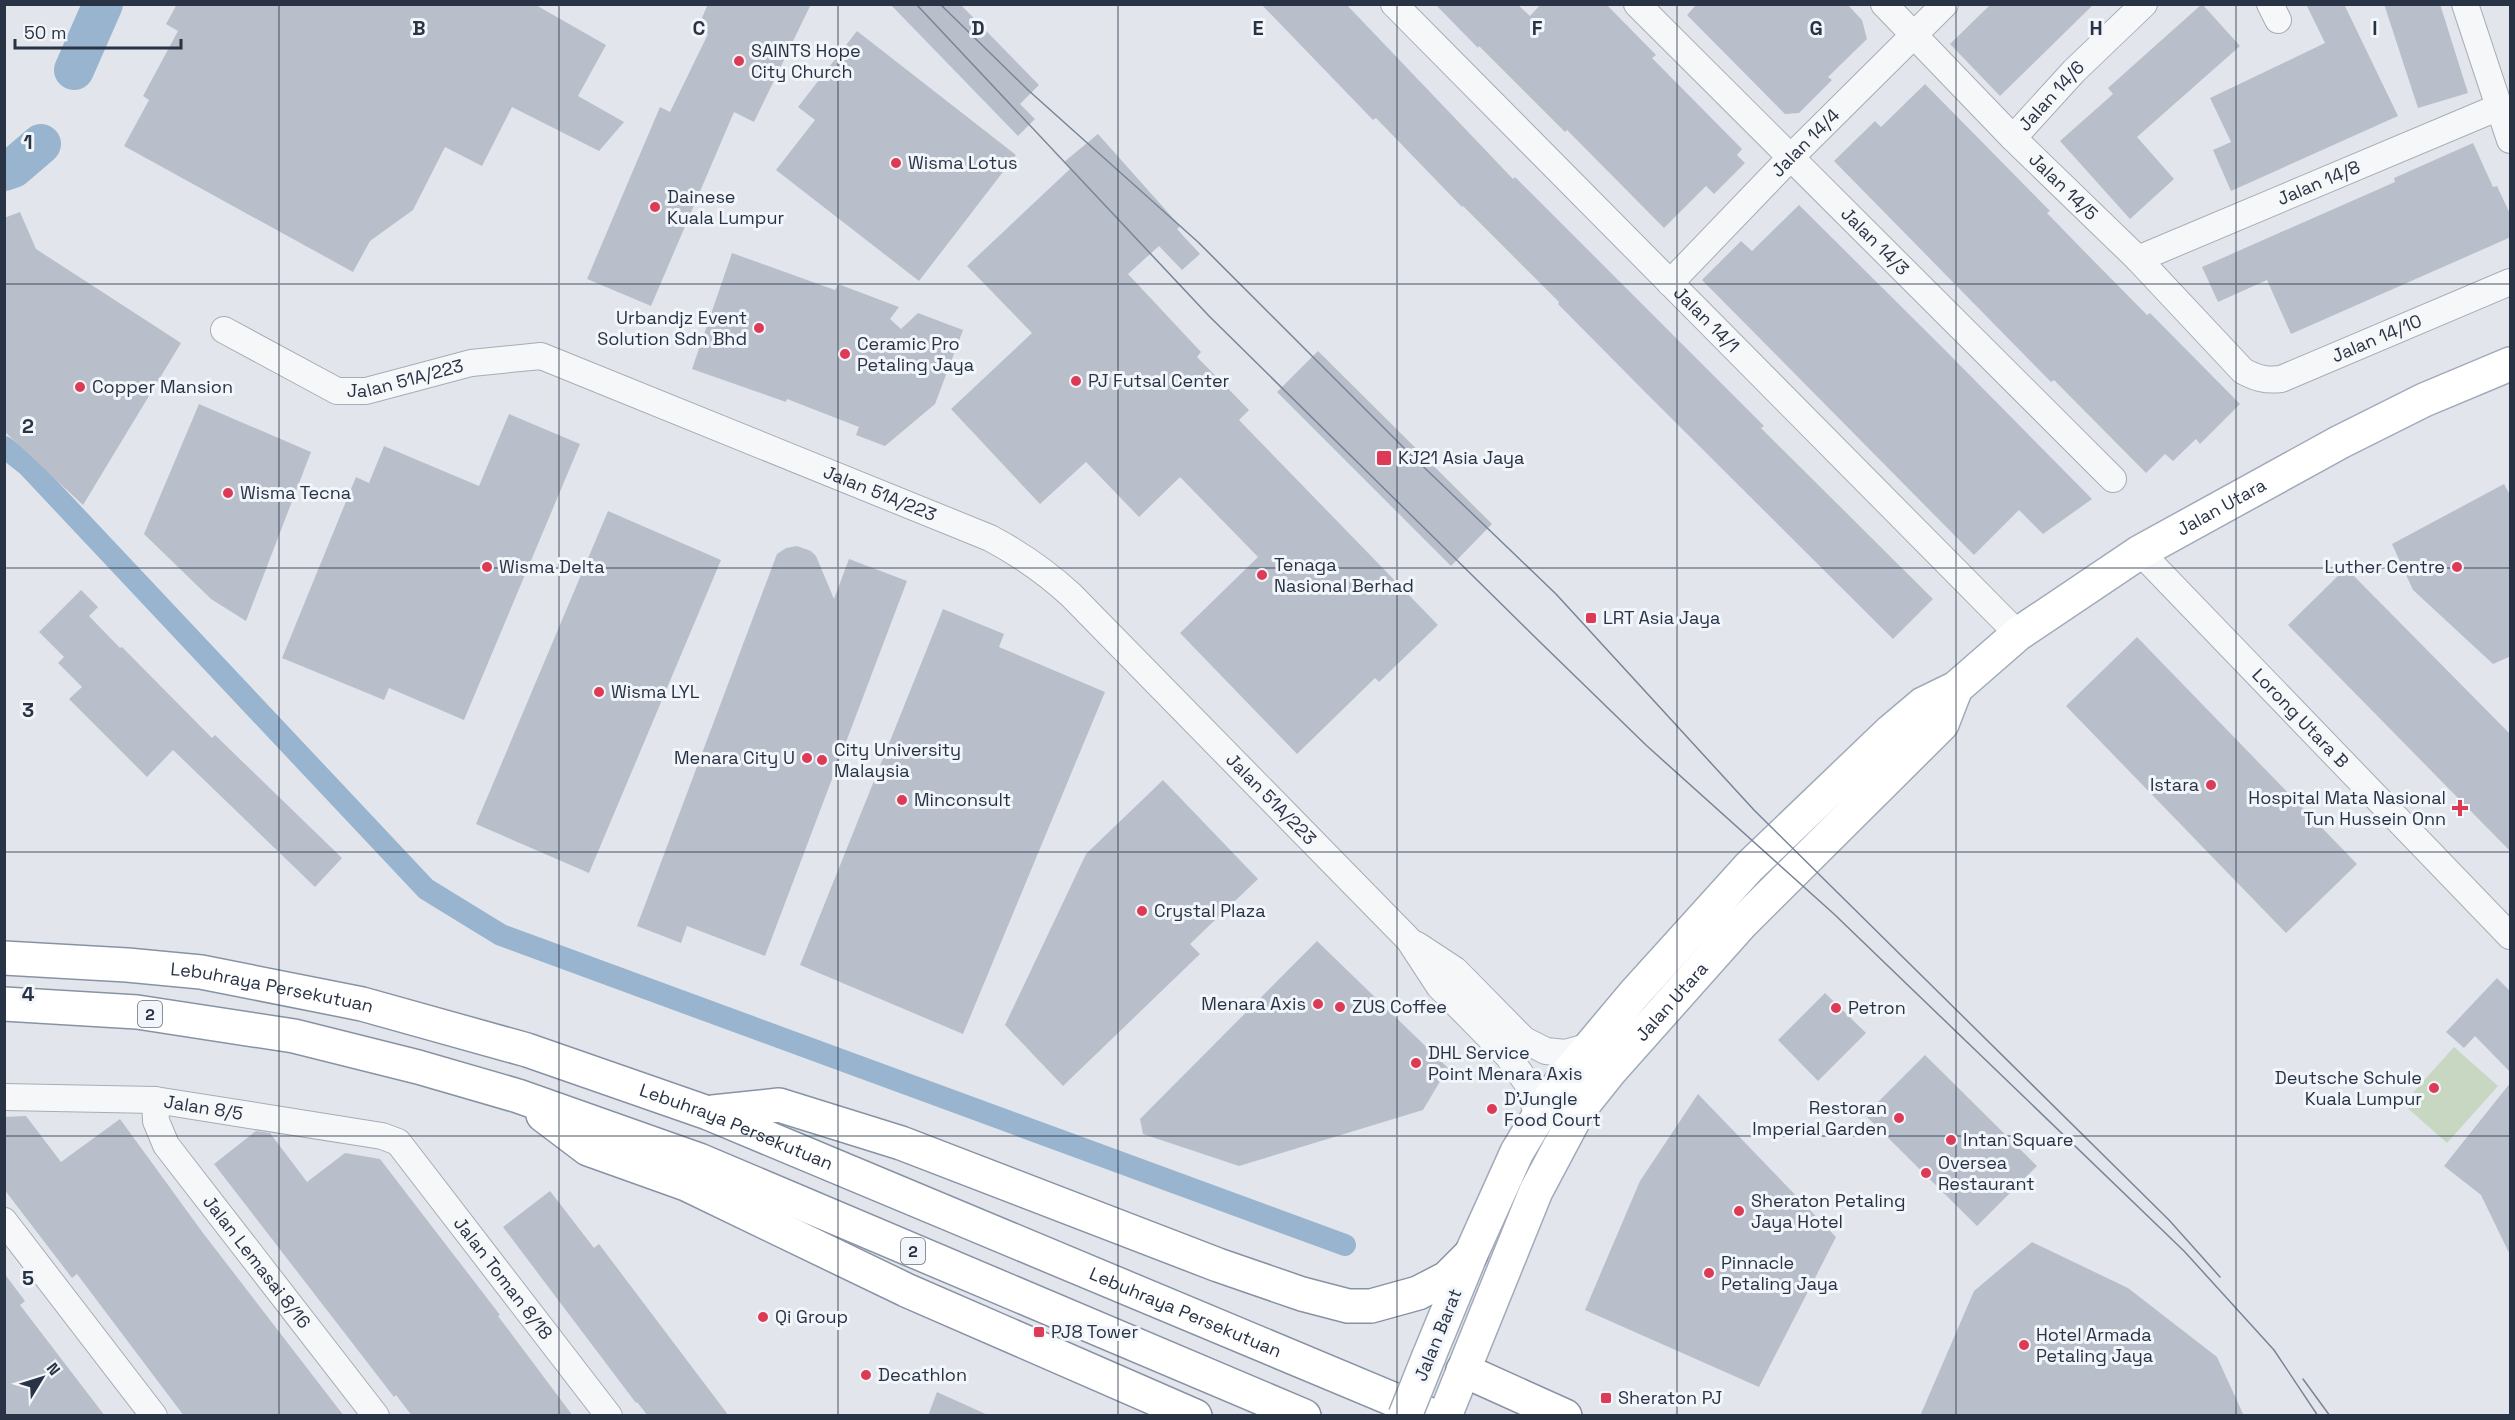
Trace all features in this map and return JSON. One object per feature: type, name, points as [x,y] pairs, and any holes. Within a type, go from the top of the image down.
[{"type":"main road","name":"Jalan Utara","points":[[1471,1254],[1517,1152],[1538,1117],[1590,1046],[1749,867],[1891,731],[1923,704],[1956,688],[2018,634],[2140,552],[2340,442],[2424,400],[2511,364]]},
{"type":"main road","name":"Jalan Utara","points":[[1463,1370],[1536,1191],[1579,1110],[1611,1070],[1741,924],[1942,724],[1956,688]]},
{"type":"main road","name":"Lebuhraya Persekutuan","points":[[4,958],[201,972],[302,990],[362,1004],[527,1050],[708,1113],[1433,1416]]},
{"type":"main road","name":"2","points":[[4,1004],[137,1012],[294,1036],[418,1067],[518,1096],[699,1160],[1304,1416]]},
{"type":"main road","points":[[518,1096],[588,1149],[686,1184],[906,1290],[1195,1416]]},
{"type":"main road","points":[[708,1113],[779,1106],[790,1109],[910,1146],[1218,1265],[1302,1294],[1348,1306],[1378,1305],[1418,1293],[1447,1278],[1471,1254]]},
{"type":"main road","name":"Jalan Barat","points":[[1405,1416],[1471,1254]]},
{"type":"main road","name":"Jalan Barat","points":[[1445,1416],[1463,1370]]},
{"type":"main road","points":[[1463,1370],[1565,1416]]},
{"type":"street","name":"Jalan 14/1","points":[[1394,4],[2018,634]]},
{"type":"street","name":"Jalan 14/3","points":[[1637,4],[2113,479]]},
{"type":"street","name":"Jalan 14/5","points":[[1884,4],[2013,138],[2138,259],[2242,371]]},
{"type":"street","name":"Jalan 14/4","points":[[1670,283],[1791,157],[1945,4]]},
{"type":"street","points":[[2465,4],[2511,140]]},
{"type":"street","name":"Jalan 14/6","points":[[2013,138],[2131,8]]},
{"type":"street","name":"Jalan 14/8","points":[[2138,259],[2499,107]]},
{"type":"street","name":"Jalan 14/10","points":[[2242,371],[2256,378],[2281,379],[2511,282]]},
{"type":"street","name":"Jalan 51A/223","points":[[224,330],[337,391],[366,391],[471,363],[541,356],[990,538],[1046,572],[1071,595],[1409,940],[1439,986],[1508,1056],[1527,1083],[1538,1117]]},
{"type":"street","name":"Lorong Utara B","points":[[2140,552],[2511,936]]},
{"type":"street","name":"Jalan 51A/223","points":[[1409,940],[1455,970],[1524,1040],[1546,1051],[1565,1053],[1590,1046]]},
{"type":"street","name":"Jalan 8/5","points":[[4,1097],[155,1100],[382,1136],[398,1142]]},
{"type":"street","name":"Jalan Lemasai 8/16","points":[[155,1100],[156,1121],[166,1145],[376,1416]]},
{"type":"street","name":"Jalan Toman 8/18","points":[[398,1142],[609,1416]]},
{"type":"street","points":[[4,1221],[154,1416]]},
{"type":"green space","points":[[2454,1047],[2498,1086],[2447,1143],[2403,1104]]},
{"type":"building","points":[[177,4],[534,4],[606,45],[578,96],[624,122],[599,151],[512,107],[482,166],[445,147],[413,210],[370,241],[353,272],[124,146],[149,100],[143,96],[178,31],[166,24]]},
{"type":"building","points":[[708,4],[811,4],[754,122],[734,112],[651,306],[587,279],[660,107],[670,112],[708,34],[697,29]]},
{"type":"building","points":[[890,4],[960,4],[1039,85],[1020,104],[1035,119],[1018,136]]},
{"type":"building","points":[[1261,4],[1346,4],[1513,179],[1515,177],[1764,426],[1761,428],[1933,599],[1893,639],[1646,393],[1376,118],[1373,120]]},
{"type":"building","points":[[1435,4],[1517,4],[1530,16],[1541,4],[1606,4],[1656,55],[1652,58],[1742,149],[1737,155],[1745,163],[1714,194],[1706,186],[1664,228],[1567,130],[1565,132]]},
{"type":"building","points":[[1697,4],[1847,4],[1862,20],[1867,39],[1828,77],[1832,80],[1799,113],[1785,114],[1687,15]]},
{"type":"building","points":[[1991,4],[2094,4],[2000,96],[1950,44]]},
{"type":"building","points":[[2202,4],[2240,46],[2137,137],[2174,179],[2130,219],[2060,141],[2113,94],[2108,88]]},
{"type":"building","points":[[2306,4],[2344,4],[2398,116],[2231,191],[2213,150],[2231,142],[2210,98],[2325,43]]},
{"type":"building","points":[[2384,4],[2440,4],[2468,93],[2418,108]]},
{"type":"building","name":"Wisma Lotus","points":[[857,31],[1016,155],[919,281],[776,170],[815,120],[798,107]]},
{"type":"building","points":[[1925,84],[2050,211],[2047,213],[2077,244],[2147,315],[2150,313],[2240,404],[2200,444],[2196,439],[2173,461],[2165,454],[2146,473],[2054,380],[2051,382],[1834,161],[1875,121],[1881,127]]},
{"type":"building","points":[[1098,134],[1180,226],[1177,229],[1200,254],[1182,270],[1159,246],[1128,274],[1201,352],[1197,357],[1249,410],[1239,420],[1438,625],[1379,682],[1375,678],[1297,754],[1180,633],[1258,557],[1180,477],[1139,517],[1086,462],[1040,504],[951,409],[1032,333],[967,266],[1070,169],[1064,162]]},
{"type":"building","points":[[2473,143],[2493,187],[2497,186],[2511,216],[2511,237],[2291,334],[2267,280],[2218,302],[2202,267],[2395,182],[2394,178]]},
{"type":"building","points":[[1799,205],[2092,499],[2043,534],[2019,510],[1974,555],[1702,280],[1741,241],[1752,251]]},
{"type":"building","name":"Copper Mansion","points":[[20,212],[36,249],[181,343],[83,505],[4,431],[4,218]]},
{"type":"building","points":[[732,253],[835,290],[838,284],[899,307],[890,319],[901,329],[918,313],[963,330],[935,404],[885,446],[856,435],[859,427],[787,399],[786,402],[692,369]]},
{"type":"building","name":"KJ21 Asia Jaya","points":[[1318,351],[1492,524],[1451,566],[1277,392]]},
{"type":"building","name":"Wisma Tecna","points":[[199,404],[311,452],[246,621],[211,599],[144,534]]},
{"type":"building","points":[[509,414],[580,444],[464,720],[389,688],[384,700],[282,658],[356,477],[369,483],[384,446],[479,486]]},
{"type":"building","name":"Luther Centre","points":[[2504,484],[2511,497],[2511,656],[2493,664],[2413,590],[2392,544]]},
{"type":"building","name":"Wisma LYL","points":[[608,511],[721,560],[589,873],[476,824]]},
{"type":"building","points":[[797,546],[811,551],[816,556],[834,599],[849,559],[907,581],[765,956],[687,926],[681,943],[637,926],[777,554],[786,548]]},
{"type":"building","points":[[2346,568],[2511,735],[2511,852],[2288,625]]},
{"type":"building","points":[[81,590],[98,607],[89,616],[120,648],[122,647],[212,738],[215,735],[342,858],[315,887],[173,750],[147,777],[69,699],[82,687],[58,663],[64,657],[39,632]]},
{"type":"building","points":[[943,609],[1004,634],[999,647],[1105,692],[963,1034],[800,965]]},
{"type":"building","name":"Istara","points":[[2137,637],[2357,864],[2286,933],[2066,706]]},
{"type":"building","name":"Crystal Plaza","points":[[1163,780],[1258,879],[1190,944],[1200,954],[1063,1086],[1005,1025],[1086,854]]},
{"type":"building","name":"Menara Axis","points":[[1317,941],[1448,1068],[1423,1110],[1239,1166],[1143,1134],[1140,1119]]},
{"type":"building","points":[[2497,978],[2511,992],[2511,1073],[2475,1036],[2464,1048],[2446,1032]]},
{"type":"building","points":[[1825,993],[1866,1033],[1818,1081],[1778,1040]]},
{"type":"building","name":"Intan Square","points":[[1925,1055],[2037,1166],[1977,1226],[1865,1115]]},
{"type":"building","points":[[2511,1082],[2511,1257],[2481,1195],[2444,1166]]},
{"type":"building","name":"Pinnacle Petaling Jaya","points":[[1698,1094],[1836,1237],[1759,1387],[1585,1310],[1640,1181]]},
{"type":"building","points":[[26,1116],[61,1162],[120,1119],[203,1233],[344,1416],[184,1416],[77,1274],[72,1278],[4,1189],[4,1117]]},
{"type":"building","points":[[256,1131],[270,1133],[307,1182],[345,1153],[380,1159],[500,1315],[498,1316],[573,1416],[412,1416],[396,1395],[394,1397],[214,1164]]},
{"type":"building","points":[[550,1191],[594,1248],[599,1244],[729,1416],[648,1416],[636,1403],[503,1227]]},
{"type":"building","points":[[2032,1242],[2128,1288],[2217,1357],[2244,1416],[1920,1416],[1974,1291]]},
{"type":"building","points":[[4,1273],[25,1301],[20,1305],[105,1416],[4,1416]]},
{"type":"building","points":[[937,1392],[990,1416],[928,1416]]},
{"type":"waterway","points":[[74,70],[103,4]]},
{"type":"waterway","points":[[4,171],[13,168],[41,144]]},
{"type":"waterway","points":[[4,447],[27,465],[426,889],[501,935],[1345,1245]]},
{"type":"tram line","points":[[916,4],[1209,316],[1542,644],[1647,746],[1834,914],[2184,1251],[2274,1350],[2318,1416]]},
{"type":"tram line","points":[[940,4],[1028,90],[1198,242],[1407,451],[1556,594],[1754,810],[2169,1220],[2220,1277]]},
{"type":"tram line","points":[[2303,1379],[2330,1416]]},
{"type":"place","name":"SAINTS Hope City Church","points":[[739,61]]},
{"type":"place","name":"Wisma Lotus","points":[[896,163]]},
{"type":"place","name":"Dainese Kuala Lumpur","points":[[655,207]]},
{"type":"place","name":"Urbandjz Event Solution Sdn Bhd","points":[[759,328]]},
{"type":"place","name":"Ceramic Pro Petaling Jaya","points":[[845,354]]},
{"type":"place","name":"PJ Futsal Center","points":[[1076,381]]},
{"type":"place","name":"Copper Mansion","points":[[80,387]]},
{"type":"place","name":"KJ21 Asia Jaya","points":[[1384,458]]},
{"type":"place","name":"Wisma Tecna","points":[[228,493]]},
{"type":"place","name":"Wisma Delta","points":[[487,567]]},
{"type":"place","name":"Luther Centre","points":[[2457,567]]},
{"type":"place","name":"Tenaga Nasional Berhad","points":[[1262,575]]},
{"type":"place","name":"LRT Asia Jaya","points":[[1591,618]]},
{"type":"place","name":"Wisma LYL","points":[[599,692]]},
{"type":"place","name":"Menara City U","points":[[807,758]]},
{"type":"place","name":"City University Malaysia","points":[[822,760]]},
{"type":"place","name":"Istara","points":[[2211,785]]},
{"type":"place","name":"Minconsult","points":[[902,800]]},
{"type":"place","name":"Hospital Mata Nasional Tun Hussein Onn","points":[[2460,808]]},
{"type":"place","name":"Crystal Plaza","points":[[1142,911]]},
{"type":"place","name":"Menara Axis","points":[[1318,1004]]},
{"type":"place","name":"ZUS Coffee","points":[[1340,1007]]},
{"type":"place","name":"Petron","points":[[1836,1008]]},
{"type":"place","name":"DHL Service Point Menara Axis","points":[[1416,1063]]},
{"type":"place","name":"Deutsche Schule Kuala Lumpur","points":[[2434,1088]]},
{"type":"place","name":"D'Jungle Food Court","points":[[1492,1109]]},
{"type":"place","name":"Restoran Imperial Garden","points":[[1899,1118]]},
{"type":"place","name":"Intan Square","points":[[1951,1140]]},
{"type":"place","name":"Oversea Restaurant","points":[[1926,1173]]},
{"type":"place","name":"Sheraton Petaling Jaya Hotel","points":[[1739,1211]]},
{"type":"place","name":"Pinnacle Petaling Jaya","points":[[1709,1273]]},
{"type":"place","name":"Qi Group","points":[[763,1317]]},
{"type":"place","name":"PJ8 Tower","points":[[1039,1332]]},
{"type":"place","name":"Hotel Armada Petaling Jaya","points":[[2024,1345]]},
{"type":"place","name":"Decathlon","points":[[866,1375]]},
{"type":"place","name":"Sheraton PJ","points":[[1606,1398]]}]
